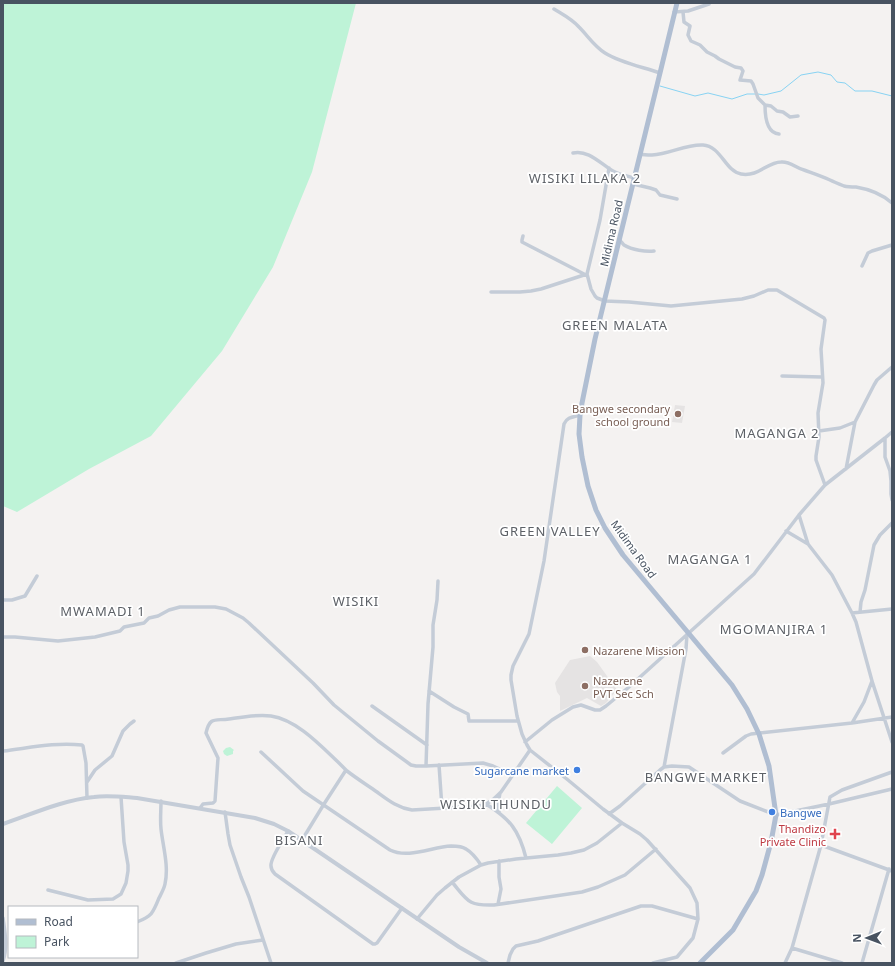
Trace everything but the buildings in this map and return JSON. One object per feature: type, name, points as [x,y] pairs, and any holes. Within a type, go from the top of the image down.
[{"type":"main road","name":"Midima Road","points":[[676,3],[595,339],[580,415],[580,445],[590,492],[601,521],[624,555],[688,634],[732,685],[748,709],[759,734],[770,766],[776,815],[771,842],[762,875],[756,891],[733,930],[700,963]]},
{"type":"street","points":[[674,12],[683,12],[709,4]]},
{"type":"street","points":[[554,9],[579,26],[593,44],[606,54],[660,74]]},
{"type":"street","points":[[683,12],[684,22],[690,26],[688,35],[691,41],[700,45],[707,52],[719,59],[735,67],[741,68],[743,71],[740,80],[751,81],[758,98],[764,105],[767,123],[772,132],[779,134]]},
{"type":"street","points":[[764,105],[771,106],[777,111],[783,112],[790,117],[798,116]]},
{"type":"street","points":[[640,154],[653,155],[691,146],[704,145],[714,149],[738,173],[753,173],[776,162],[786,162],[799,169],[844,186],[862,188],[874,192],[892,203]]},
{"type":"street","points":[[574,152],[581,152],[592,157],[622,175],[655,189],[660,195],[676,199]]},
{"type":"street","points":[[609,168],[600,220],[586,274],[595,296],[605,301],[623,301],[660,306],[679,306],[745,298],[768,290],[777,290],[824,318],[822,349],[823,388],[818,418],[819,443],[816,460],[825,485]]},
{"type":"street","points":[[523,236],[522,242],[586,274]]},
{"type":"street","points":[[620,240],[625,245],[647,251],[654,251]]},
{"type":"street","points":[[862,266],[868,253],[892,245]]},
{"type":"street","points":[[492,292],[531,291],[586,274]]},
{"type":"street","points":[[846,468],[855,422],[877,380],[892,367]]},
{"type":"street","points":[[782,376],[822,377]]},
{"type":"street","points":[[580,415],[568,418],[564,424],[541,580],[536,598],[532,624],[529,634],[513,666],[511,680],[518,721],[525,742],[530,750],[610,814],[640,834],[656,849],[690,888],[697,902],[698,919],[693,938],[677,957],[653,963]]},
{"type":"street","points":[[819,431],[840,428],[855,422]]},
{"type":"street","points":[[525,742],[552,720],[576,706],[581,705],[595,710],[602,709],[629,687],[754,574],[786,531],[825,485],[892,432]]},
{"type":"street","points":[[885,438],[885,457],[892,481],[892,500]]},
{"type":"street","points":[[799,515],[808,544],[832,576],[856,622],[872,680],[892,740]]},
{"type":"street","points":[[860,612],[860,604],[865,590],[874,545],[880,535],[892,523]]},
{"type":"street","points":[[786,531],[808,544]]},
{"type":"street","points":[[3,600],[12,600],[25,596],[37,576]]},
{"type":"street","points":[[426,766],[433,625],[438,595],[438,581]]},
{"type":"street","points":[[3,637],[15,636],[58,641],[92,638],[120,630],[124,627],[144,623],[149,618],[175,608],[215,607],[226,609],[249,623],[313,683],[334,705],[378,741],[411,765],[426,766],[483,763],[512,775]]},
{"type":"street","points":[[852,613],[892,609]]},
{"type":"street","points":[[664,767],[688,634]]},
{"type":"street","points":[[852,723],[864,702],[872,680]]},
{"type":"street","points":[[429,691],[468,714],[469,721],[518,721]]},
{"type":"street","points":[[372,706],[427,745]]},
{"type":"street","points":[[200,808],[203,804],[213,803],[215,801],[218,758],[206,733],[209,724],[215,720],[263,716],[275,717],[291,723],[306,733],[346,770],[395,805],[400,808],[412,810],[480,806],[486,804],[501,792],[530,750]]},
{"type":"street","points":[[722,753],[751,734],[892,717]]},
{"type":"street","points":[[86,782],[95,770],[112,756],[123,731],[134,721]]},
{"type":"street","points":[[3,751],[45,745],[82,745],[86,764],[86,798]]},
{"type":"street","points":[[261,752],[303,790],[374,840],[395,852],[400,854],[409,854],[442,847],[460,847],[467,849],[472,853],[481,865]]},
{"type":"street","points":[[439,765],[442,808]]},
{"type":"street","points":[[610,814],[664,767],[672,766],[689,767],[740,801],[776,815],[892,789]]},
{"type":"street","points":[[302,840],[346,770]]},
{"type":"street","points":[[785,963],[792,948],[821,845],[830,797],[842,790],[892,772]]},
{"type":"street","points":[[500,813],[498,810],[498,804],[501,792]]},
{"type":"street","points":[[3,824],[61,804],[96,797],[121,797],[161,801],[259,819],[288,831],[466,952],[487,963]]},
{"type":"street","points":[[48,890],[88,900],[113,899],[121,894],[126,883],[128,865],[124,842],[121,797]]},
{"type":"street","points":[[138,922],[152,913],[164,886],[166,872],[165,852],[161,830],[161,801]]},
{"type":"street","points":[[486,804],[500,813],[516,830],[526,858]]},
{"type":"street","points":[[225,812],[230,845],[271,963]]},
{"type":"street","points":[[417,919],[437,895],[452,882],[481,865],[499,861],[558,855],[584,850],[597,843],[622,823]]},
{"type":"street","points":[[288,831],[271,860],[272,871],[373,944],[377,943],[402,908]]},
{"type":"street","points":[[821,845],[890,870],[862,963]]},
{"type":"street","points":[[452,882],[470,902],[482,905],[582,892],[598,888],[625,875],[656,849]]},
{"type":"street","points":[[498,904],[501,889],[499,861]]},
{"type":"street","points":[[508,963],[513,949],[516,946],[538,941],[641,906],[652,906],[698,919]]},
{"type":"street","points":[[3,918],[6,940],[4,959]]},
{"type":"street","points":[[176,963],[236,944],[263,940]]},
{"type":"street","points":[[792,948],[842,963]]},
{"type":"shaded area","name":"Bangwe secondary school ground","points":[[675,405],[685,406],[682,423],[672,422]]},
{"type":"shaded area","name":"Nazerene PVT Sec Sch","points":[[590,656],[597,662],[617,690],[606,703],[601,706],[587,698],[560,711],[560,696],[557,692],[555,683],[570,660]]},
{"type":"green space","points":[[3,3],[356,3],[312,172],[273,267],[222,351],[151,436],[89,469],[17,512],[3,506]]},
{"type":"green space","points":[[230,747],[234,750],[233,754],[227,756],[223,751]]},
{"type":"green space","points":[[557,786],[582,808],[552,844],[526,823]]},
{"type":"waterway","points":[[758,94],[764,95],[781,91],[801,75],[818,72],[831,75],[837,82],[845,83],[855,91],[872,91],[892,96]]},
{"type":"waterway","points":[[660,86],[695,96],[708,93],[732,99],[747,94],[755,94]]},
{"type":"place","name":"Bangwe secondary school ground","points":[[678,414]]},
{"type":"place","name":"Nazarene Mission","points":[[585,650]]},
{"type":"place","name":"Nazerene PVT Sec Sch","points":[[585,686]]},
{"type":"place","name":"Sugarcane market","points":[[577,770]]},
{"type":"place","name":"Bangwe","points":[[772,812]]},
{"type":"place","name":"Thandizo Private Clinic","points":[[835,834]]},
{"type":"district","name":"WISIKI LILAKA 2","points":[[585,178]]},
{"type":"district","name":"GREEN MALATA","points":[[615,325]]},
{"type":"district","name":"MAGANGA 2","points":[[777,433]]},
{"type":"district","name":"GREEN VALLEY","points":[[550,531]]},
{"type":"district","name":"MAGANGA 1","points":[[710,559]]},
{"type":"district","name":"WISIKI","points":[[356,601]]},
{"type":"district","name":"MWAMADI 1","points":[[103,611]]},
{"type":"district","name":"MGOMANJIRA 1","points":[[774,629]]},
{"type":"district","name":"BANGWE MARKET","points":[[706,777]]},
{"type":"district","name":"WISIKI THUNDU","points":[[496,804]]},
{"type":"district","name":"BISANI","points":[[299,840]]}]
